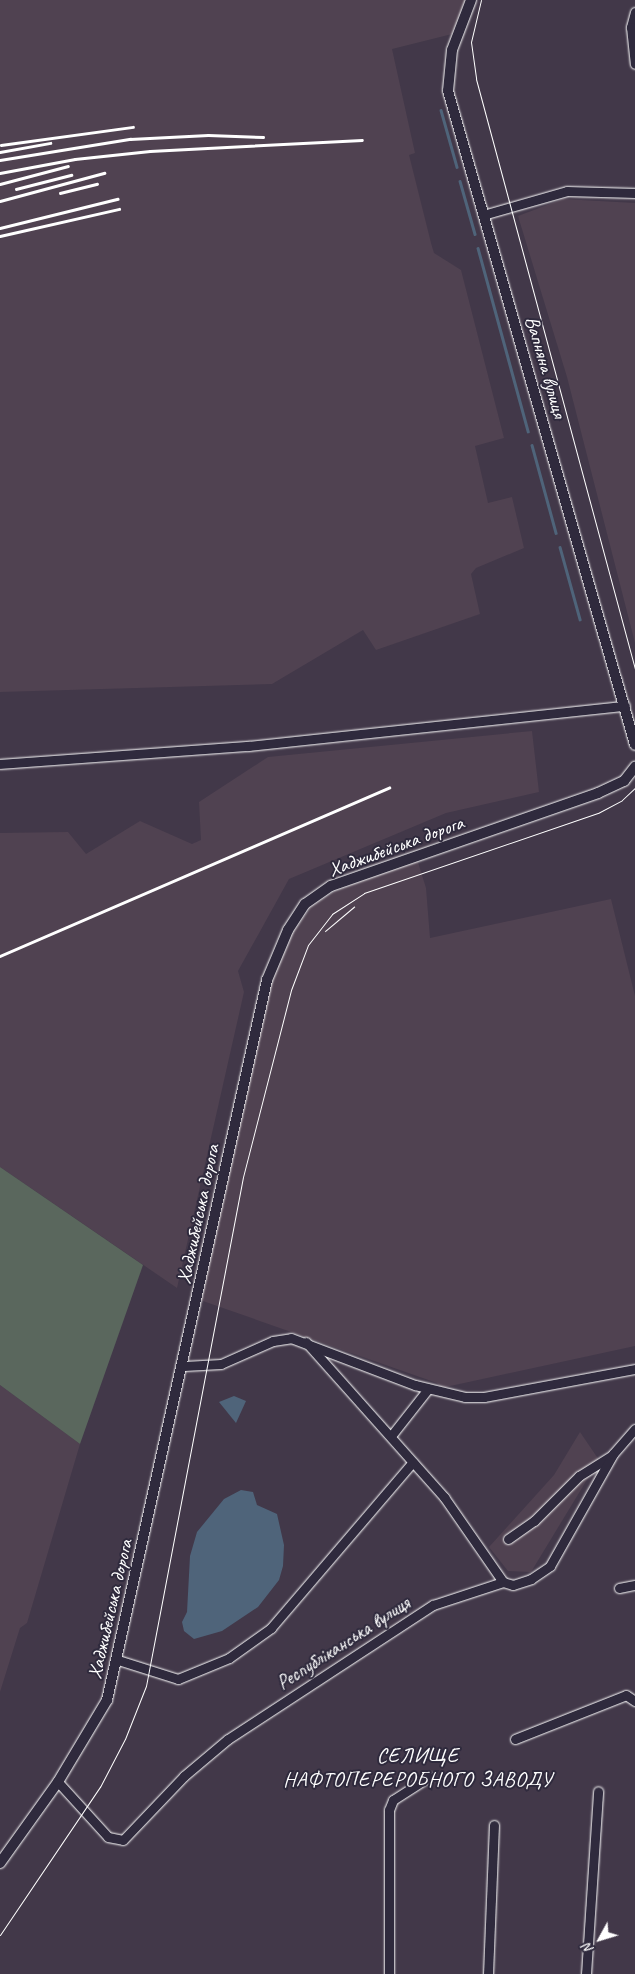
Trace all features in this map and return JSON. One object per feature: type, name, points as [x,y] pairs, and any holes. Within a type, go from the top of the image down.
[{"type":"street","name":"Вапняна вулиця","points":[[471,0],[452,50],[448,79],[483,214],[635,745]]},
{"type":"street","points":[[635,12],[631,34],[635,64]]},
{"type":"street","points":[[483,214],[567,191],[635,193]]},
{"type":"street","points":[[0,764],[238,747],[625,706]]},
{"type":"street","name":"Хаджибейська дорога","points":[[0,1863],[58,1782],[101,1714],[118,1660],[184,1366],[267,980],[277,950],[306,904],[331,886],[598,793],[624,781],[635,767]]},
{"type":"street","points":[[184,1366],[231,1361],[282,1339],[306,1342],[428,1389],[484,1397],[635,1369]]},
{"type":"street","points":[[306,1342],[391,1436],[473,1534],[503,1582]]},
{"type":"street","points":[[391,1436],[428,1389]]},
{"type":"street","name":"Республіканська вулиця","points":[[58,1782],[108,1837],[123,1840],[184,1776],[228,1739],[433,1605],[503,1582],[514,1585],[532,1579],[550,1566],[613,1454],[635,1429]]},
{"type":"street","points":[[508,1539],[534,1521],[579,1476],[613,1454]]},
{"type":"street","points":[[118,1660],[178,1678],[229,1658],[271,1628],[413,1462]]},
{"type":"street","points":[[619,1588],[635,1585]]},
{"type":"street","points":[[515,1739],[626,1695],[635,1701]]},
{"type":"street","points":[[389,1974],[389,1810],[393,1800],[429,1777]]},
{"type":"street","points":[[586,1974],[598,1791]]},
{"type":"street","points":[[488,1974],[494,1825]]},
{"type":"shaded area","points":[[0,0],[465,0],[452,34],[392,49],[415,153],[409,155],[431,243],[434,253],[461,270],[504,438],[475,446],[488,503],[512,497],[524,548],[476,568],[471,574],[480,614],[376,650],[363,630],[272,684],[0,692]]},
{"type":"shaded area","points":[[563,199],[635,203],[635,643],[567,377],[518,216]]},
{"type":"shaded area","points":[[532,731],[539,792],[446,813],[289,879],[238,971],[244,992],[177,1288],[0,1167],[0,833],[68,832],[86,854],[140,821],[192,844],[201,840],[199,802],[268,757]]},
{"type":"shaded area","points":[[417,859],[426,888],[430,938],[611,899],[635,996],[635,1346],[441,1388],[437,1383],[200,1300],[268,982],[279,951],[312,906],[335,891]]},
{"type":"shaded area","points":[[0,1385],[80,1444],[27,1623],[20,1628],[0,1692]]},
{"type":"shaded area","points":[[580,1432],[599,1460],[531,1572],[508,1571],[489,1547],[554,1475]]},
{"type":"green space","points":[[0,1167],[143,1265],[80,1444],[0,1385]]},
{"type":"water","points":[[234,1396],[246,1401],[236,1423],[219,1402]]},
{"type":"water","points":[[241,1490],[253,1492],[257,1505],[277,1514],[284,1545],[283,1566],[279,1580],[258,1607],[222,1631],[194,1639],[184,1631],[182,1622],[187,1612],[190,1556],[197,1532],[224,1499]]},
{"type":"waterway","points":[[441,110],[457,167]]},
{"type":"waterway","points":[[460,181],[475,234]]},
{"type":"waterway","points":[[478,248],[528,431]]},
{"type":"waterway","points":[[532,445],[556,533]]},
{"type":"waterway","points":[[560,547],[580,619]]},
{"type":"tram line","points":[[481,0],[471,42],[476,79],[635,669]]},
{"type":"tram line","points":[[0,1935],[100,1787],[125,1739],[146,1686],[243,1177],[291,990],[308,945],[332,914],[364,893],[598,813],[622,800],[635,788]]},
{"type":"tram line","points":[[325,931],[354,907]]},
{"type":"railway","points":[[1,145],[133,127]]},
{"type":"railway","points":[[0,160],[130,139],[208,135],[263,137]]},
{"type":"railway","points":[[0,173],[75,159],[150,151],[362,140]]},
{"type":"railway","points":[[0,152],[50,143]]},
{"type":"railway","points":[[0,184],[68,166]]},
{"type":"railway","points":[[0,201],[104,173]]},
{"type":"railway","points":[[16,189],[71,175]]},
{"type":"railway","points":[[60,193],[97,184]]},
{"type":"railway","points":[[0,228],[117,199]]},
{"type":"railway","points":[[0,236],[119,209]]},
{"type":"railway","points":[[0,956],[389,788]]},
{"type":"district","name":"СЕЛИЩЕ НАФТОПЕРЕРОБНОГО ЗАВОДУ","points":[[418,1767]]}]
